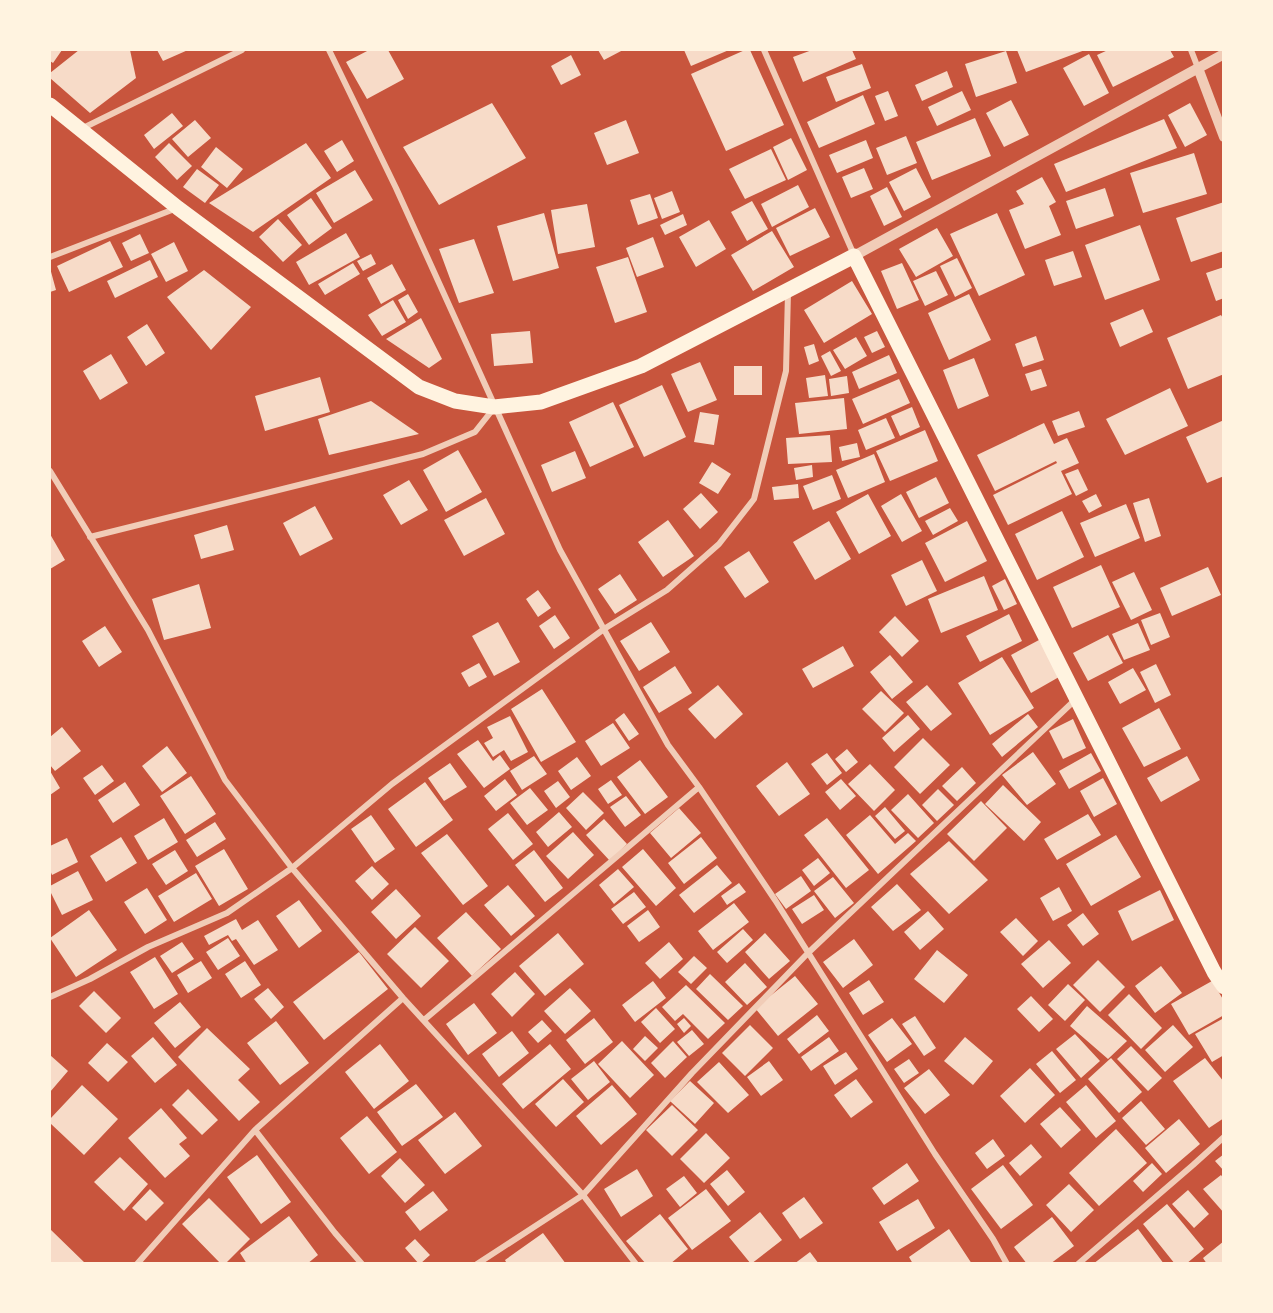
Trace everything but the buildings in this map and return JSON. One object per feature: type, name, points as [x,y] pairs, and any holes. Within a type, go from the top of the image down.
[{"type":"main road","points":[[50,105],[178,208],[419,387],[455,401],[494,407],[542,402],[641,366],[854,256],[1076,699],[1224,987]]},
{"type":"street","points":[[80,129],[242,50]]},
{"type":"street","points":[[330,50],[396,188],[560,550],[668,745],[775,900],[928,1144],[1007,1263]]},
{"type":"street","points":[[764,50],[854,256],[1224,54]]},
{"type":"street","points":[[1191,50],[1224,137]]},
{"type":"street","points":[[50,257],[178,208]]},
{"type":"street","points":[[50,997],[90,979],[148,947],[227,913],[292,868],[392,784],[604,629],[667,590],[719,544],[754,499],[786,371],[788,290]]},
{"type":"street","points":[[90,537],[423,454],[476,432],[494,407]]},
{"type":"street","points":[[50,471],[148,630],[225,780],[292,868],[403,998],[584,1195],[636,1263]]},
{"type":"street","points":[[477,1263],[584,1195],[692,1073],[808,952],[1076,699]]},
{"type":"street","points":[[424,1020],[699,787]]},
{"type":"street","points":[[137,1263],[255,1130],[403,998]]},
{"type":"street","points":[[255,1130],[335,1233],[362,1263]]},
{"type":"street","points":[[1078,1263],[1224,1137]]}]
